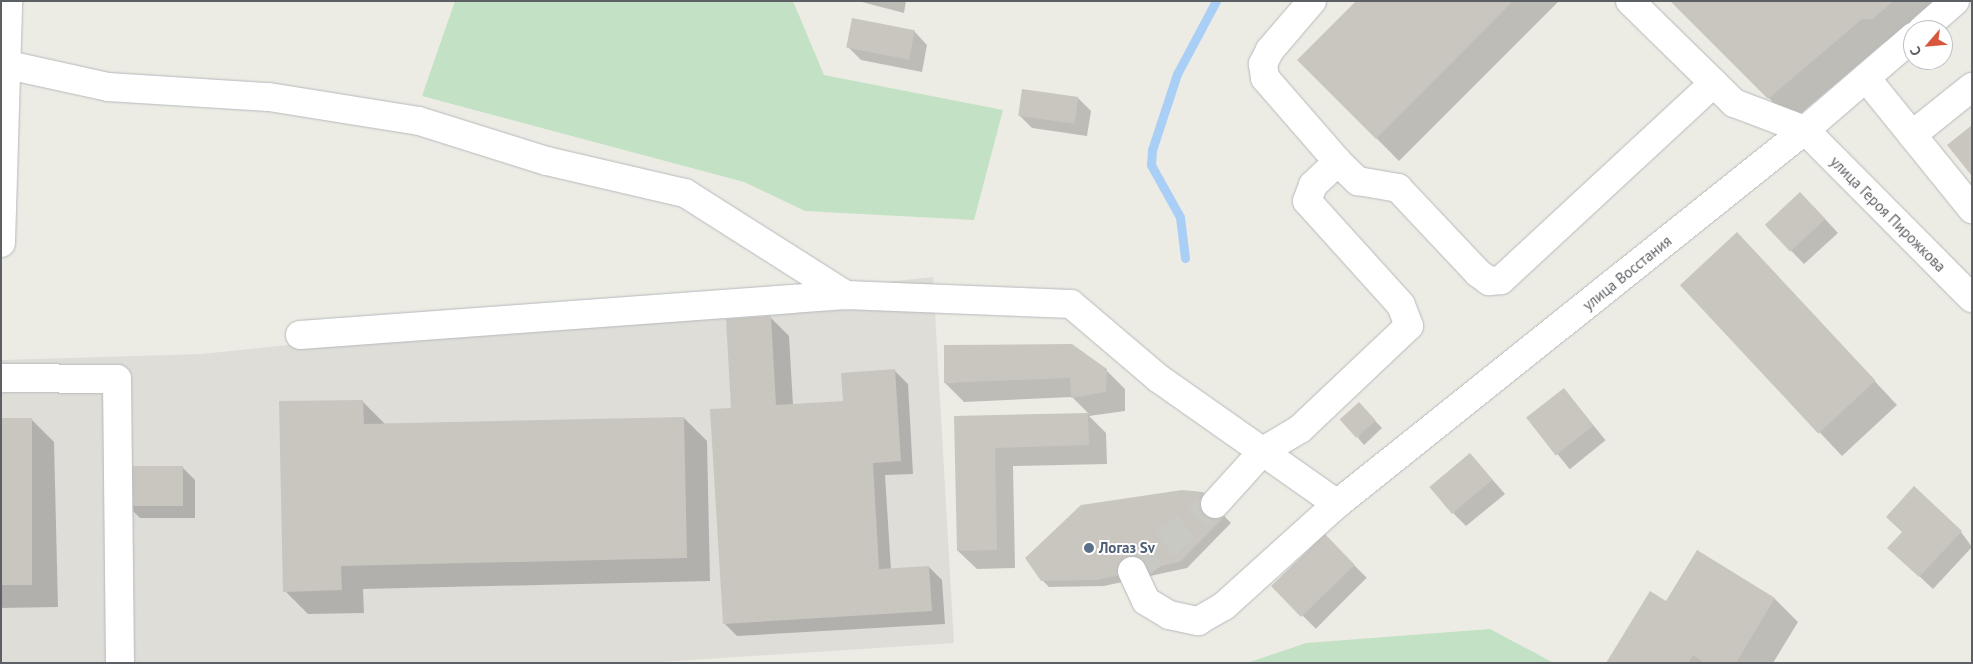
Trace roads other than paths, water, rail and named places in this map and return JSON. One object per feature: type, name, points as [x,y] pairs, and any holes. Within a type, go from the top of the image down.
[{"type":"street","points":[[1,243],[4,105],[8,65],[8,1]]},
{"type":"street","points":[[1312,1],[1270,50],[1263,64],[1265,78],[1338,162],[1358,181],[1398,188],[1478,273],[1490,280],[1501,280],[1714,83]]},
{"type":"street","points":[[1630,1],[1734,103],[1805,130]]},
{"type":"street","points":[[1933,20],[1955,1]]},
{"type":"street","name":"улица Восстания","points":[[1132,571],[1146,601],[1169,615],[1198,621],[1224,606],[1337,504],[1805,130],[1903,46]]},
{"type":"street","points":[[8,65],[108,87],[269,97],[420,121],[548,161],[685,193],[846,295]]},
{"type":"street","points":[[1866,78],[1972,209]]},
{"type":"street","points":[[1912,135],[1972,87]]},
{"type":"street","name":"улица Героя Пирожкова","points":[[1805,130],[1972,298]]},
{"type":"street","points":[[1215,504],[1263,451],[1300,429],[1408,326],[1401,305],[1307,201],[1314,185],[1338,162]]},
{"type":"street","points":[[300,335],[846,295],[1071,304],[1158,378],[1337,504]]},
{"type":"street","points":[[1,378],[117,379],[120,663]]},
{"type":"waterway","points":[[1185,258],[1180,217],[1151,165],[1152,150],[1177,74],[1216,1]]},
{"type":"tunnel","points":[[1132,571],[1215,504]]},
{"type":"place","name":"Логаз Sv","points":[[1089,548]]}]
